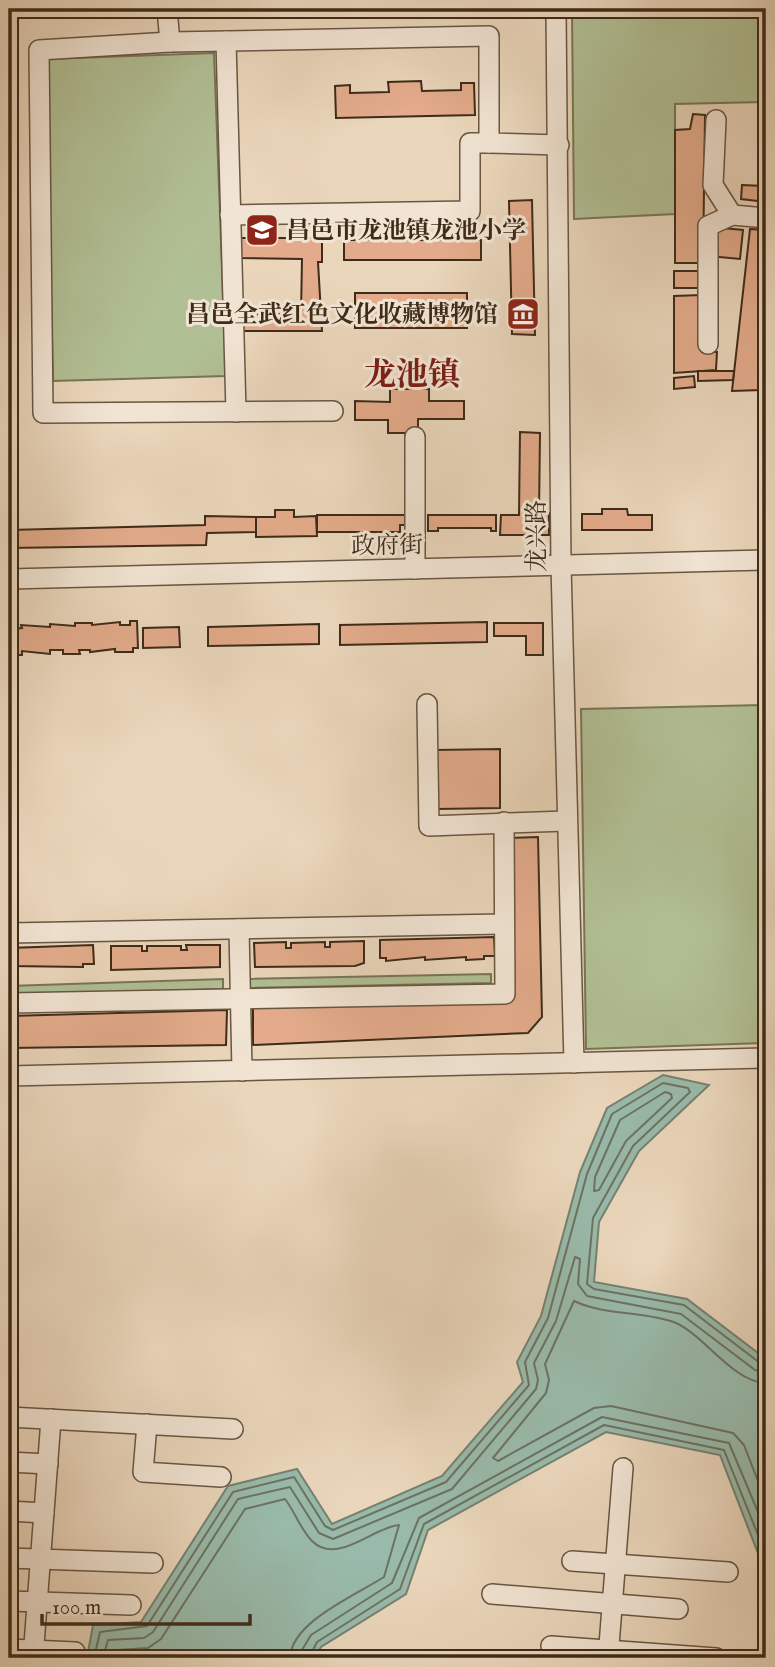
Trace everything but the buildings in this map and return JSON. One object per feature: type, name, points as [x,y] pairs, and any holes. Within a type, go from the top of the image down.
[{"type":"street","points":[[167,9],[170,42]]},
{"type":"street","name":"龙兴路","points":[[556,9],[561,565],[574,1063]]},
{"type":"street","points":[[333,411],[43,413],[39,50],[170,42],[489,36],[489,143]]},
{"type":"street","points":[[226,41],[236,412]]},
{"type":"street","points":[[716,120],[713,185],[732,215]]},
{"type":"street","points":[[230,215],[470,211],[470,143],[559,145]]},
{"type":"street","points":[[708,344],[708,226],[732,215],[766,218]]},
{"type":"street","points":[[415,437],[415,569]]},
{"type":"street","name":"政府街","points":[[9,579],[766,560]]},
{"type":"street","points":[[427,704],[429,826],[566,821]]},
{"type":"street","points":[[9,1003],[505,994],[503,822]]},
{"type":"street","points":[[9,933],[503,924]]},
{"type":"street","points":[[239,929],[242,1071]]},
{"type":"street","points":[[9,1076],[766,1058]]},
{"type":"street","points":[[9,1417],[233,1429]]},
{"type":"street","points":[[34,1654],[51,1419]]},
{"type":"street","points":[[147,1424],[143,1472],[221,1477]]},
{"type":"street","points":[[9,1462],[48,1464]]},
{"type":"street","points":[[609,1654],[623,1468]]},
{"type":"street","points":[[9,1511],[44,1513]]},
{"type":"street","points":[[9,1558],[153,1563]]},
{"type":"street","points":[[572,1561],[728,1572]]},
{"type":"street","points":[[492,1594],[678,1609]]},
{"type":"street","points":[[9,1601],[131,1605]]},
{"type":"street","points":[[551,1646],[609,1654],[716,1658]]},
{"type":"street","points":[[9,1649],[34,1654],[75,1652]]},
{"type":"shaded area","points":[[572,9],[766,9],[766,102],[675,104],[675,214],[574,219]]},
{"type":"shaded area","points":[[214,53],[226,376],[53,381],[46,59]]},
{"type":"shaded area","points":[[766,705],[766,1043],[586,1049],[581,709]]},
{"type":"shaded area","points":[[491,974],[491,983],[247,988],[247,979]]},
{"type":"shaded area","points":[[223,979],[223,989],[9,996],[9,986]]},
{"type":"water","points":[[663,1075],[709,1085],[639,1151],[599,1222],[594,1282],[687,1299],[766,1359],[766,1574],[720,1455],[606,1432],[428,1530],[406,1594],[321,1647],[315,1658],[87,1658],[93,1625],[141,1622],[228,1486],[297,1469],[332,1524],[442,1476],[523,1382],[517,1362],[541,1316],[580,1172],[607,1108]]},
{"type":"place","name":"昌邑市龙池镇龙池小学","points":[[262,230]]},
{"type":"place","name":"昌邑全武红色文化收藏博物馆","points":[[523,314]]},
{"type":"district","name":"龙池镇","points":[[412,374]]}]
